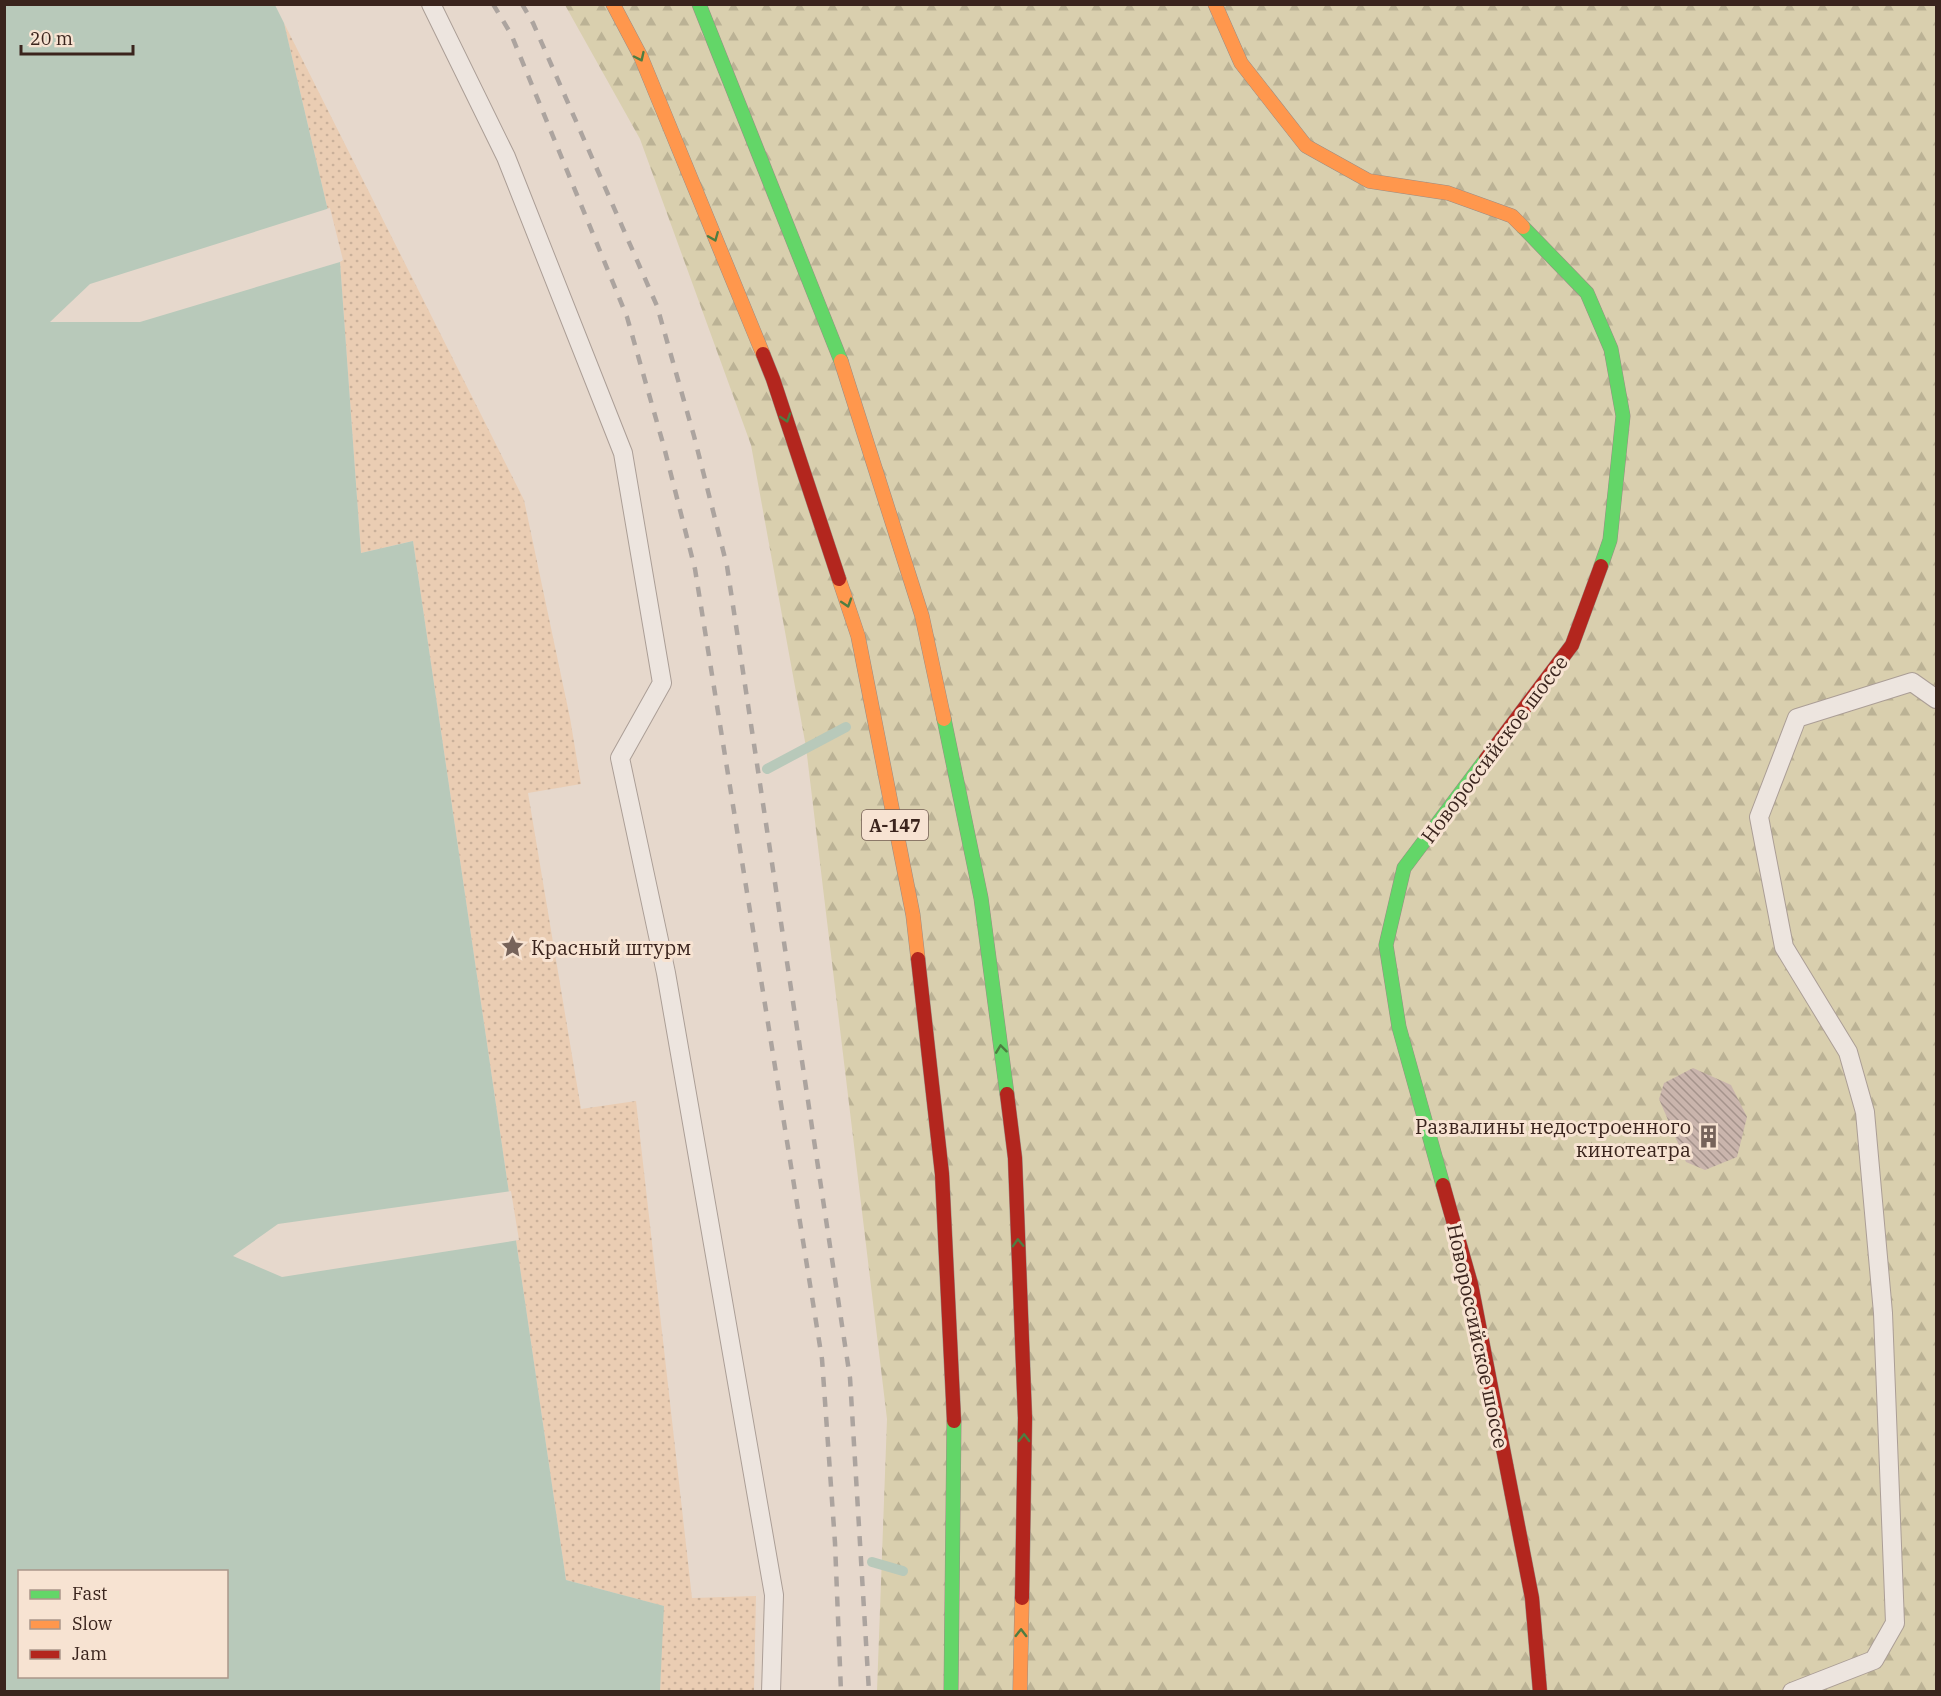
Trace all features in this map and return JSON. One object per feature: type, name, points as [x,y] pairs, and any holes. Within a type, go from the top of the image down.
[{"type":"main road","name":"А-147","points":[[613,4],[641,57],[773,380],[858,636],[913,915],[942,1174],[954,1432],[951,1692]]},
{"type":"main road","points":[[699,4],[839,353],[922,616],[981,898],[1015,1158],[1024,1418],[1020,1692]]},
{"type":"main road","name":"Новороссийское шоссе","points":[[1215,4],[1241,63],[1306,146],[1369,181],[1448,193],[1512,216],[1587,293],[1611,348],[1623,416],[1610,540],[1572,645],[1404,868],[1386,945],[1399,1027],[1472,1284],[1532,1598],[1540,1692]]},
{"type":"lane","points":[[431,4],[506,157],[623,453],[662,683],[620,758],[666,973],[774,1595],[771,1692]]},
{"type":"lane","points":[[1792,1692],[1874,1660],[1895,1623],[1883,1313],[1865,1112],[1848,1052],[1784,946],[1759,817],[1797,718],[1912,682],[1936,699]]},
{"type":"green space","points":[[565,5],[1936,5],[1936,1691],[877,1691],[887,1419],[806,747],[751,445],[640,139]]},
{"type":"sand","name":"Красный штурм","points":[[284,23],[524,500],[570,718],[581,784],[528,793],[581,1109],[636,1101],[692,1598],[756,1596],[754,1691],[660,1691],[663,1606],[566,1580],[413,541],[361,553],[340,262]]},
{"type":"shaded area","points":[[5,5],[275,5],[284,23],[340,262],[361,553],[413,541],[566,1580],[664,1606],[660,1691],[5,1692]]},
{"type":"pier","points":[[330,208],[343,260],[340,262],[140,322],[50,322],[90,284]]},
{"type":"pier","points":[[511,1191],[519,1240],[282,1277],[233,1256],[278,1224]]},
{"type":"building","name":"Развалины недостроенного кинотеатра","points":[[1693,1068],[1731,1085],[1747,1117],[1737,1157],[1705,1170],[1686,1162],[1659,1099],[1664,1083]]},
{"type":"waterway","points":[[767,769],[846,727]]},
{"type":"waterway","points":[[872,1562],[903,1571]]},
{"type":"railway","points":[[493,4],[511,34],[627,317],[664,447],[695,569],[822,1359],[835,1543],[841,1692]]},
{"type":"railway","points":[[522,4],[533,23],[657,306],[694,436],[727,566],[850,1378],[869,1692]]},
{"type":"traffic: fast","points":[[699,4],[841,361]]},
{"type":"traffic: fast","points":[[1523,227],[1587,293],[1611,349],[1623,416],[1610,540],[1601,566]]},
{"type":"traffic: fast","points":[[944,719],[981,898],[1007,1094]]},
{"type":"traffic: fast","points":[[1443,1185],[1399,1027],[1386,945],[1404,868],[1486,759]]},
{"type":"traffic: fast","points":[[951,1692],[954,1421]]},
{"type":"traffic: slow","points":[[613,4],[641,57],[763,354]]},
{"type":"traffic: slow","points":[[1215,4],[1241,63],[1306,146],[1369,181],[1448,193],[1512,216],[1523,227]]},
{"type":"traffic: slow","points":[[841,361],[922,616],[944,719]]},
{"type":"traffic: slow","points":[[839,579],[858,636],[913,915],[918,959]]},
{"type":"traffic: slow","points":[[1020,1692],[1022,1598]]},
{"type":"traffic: jam","points":[[763,354],[839,579]]},
{"type":"traffic: jam","points":[[1486,759],[1572,645],[1601,566]]},
{"type":"traffic: jam","points":[[918,959],[942,1174],[954,1421]]},
{"type":"traffic: jam","points":[[1007,1094],[1015,1158],[1025,1418],[1022,1598]]},
{"type":"traffic: jam","points":[[1443,1185],[1471,1284],[1532,1598],[1540,1692]]},
{"type":"place","name":"Красный штурм","points":[[513,947]]},
{"type":"place","name":"Развалины недостроенного кинотеатра","points":[[1709,1137]]}]
